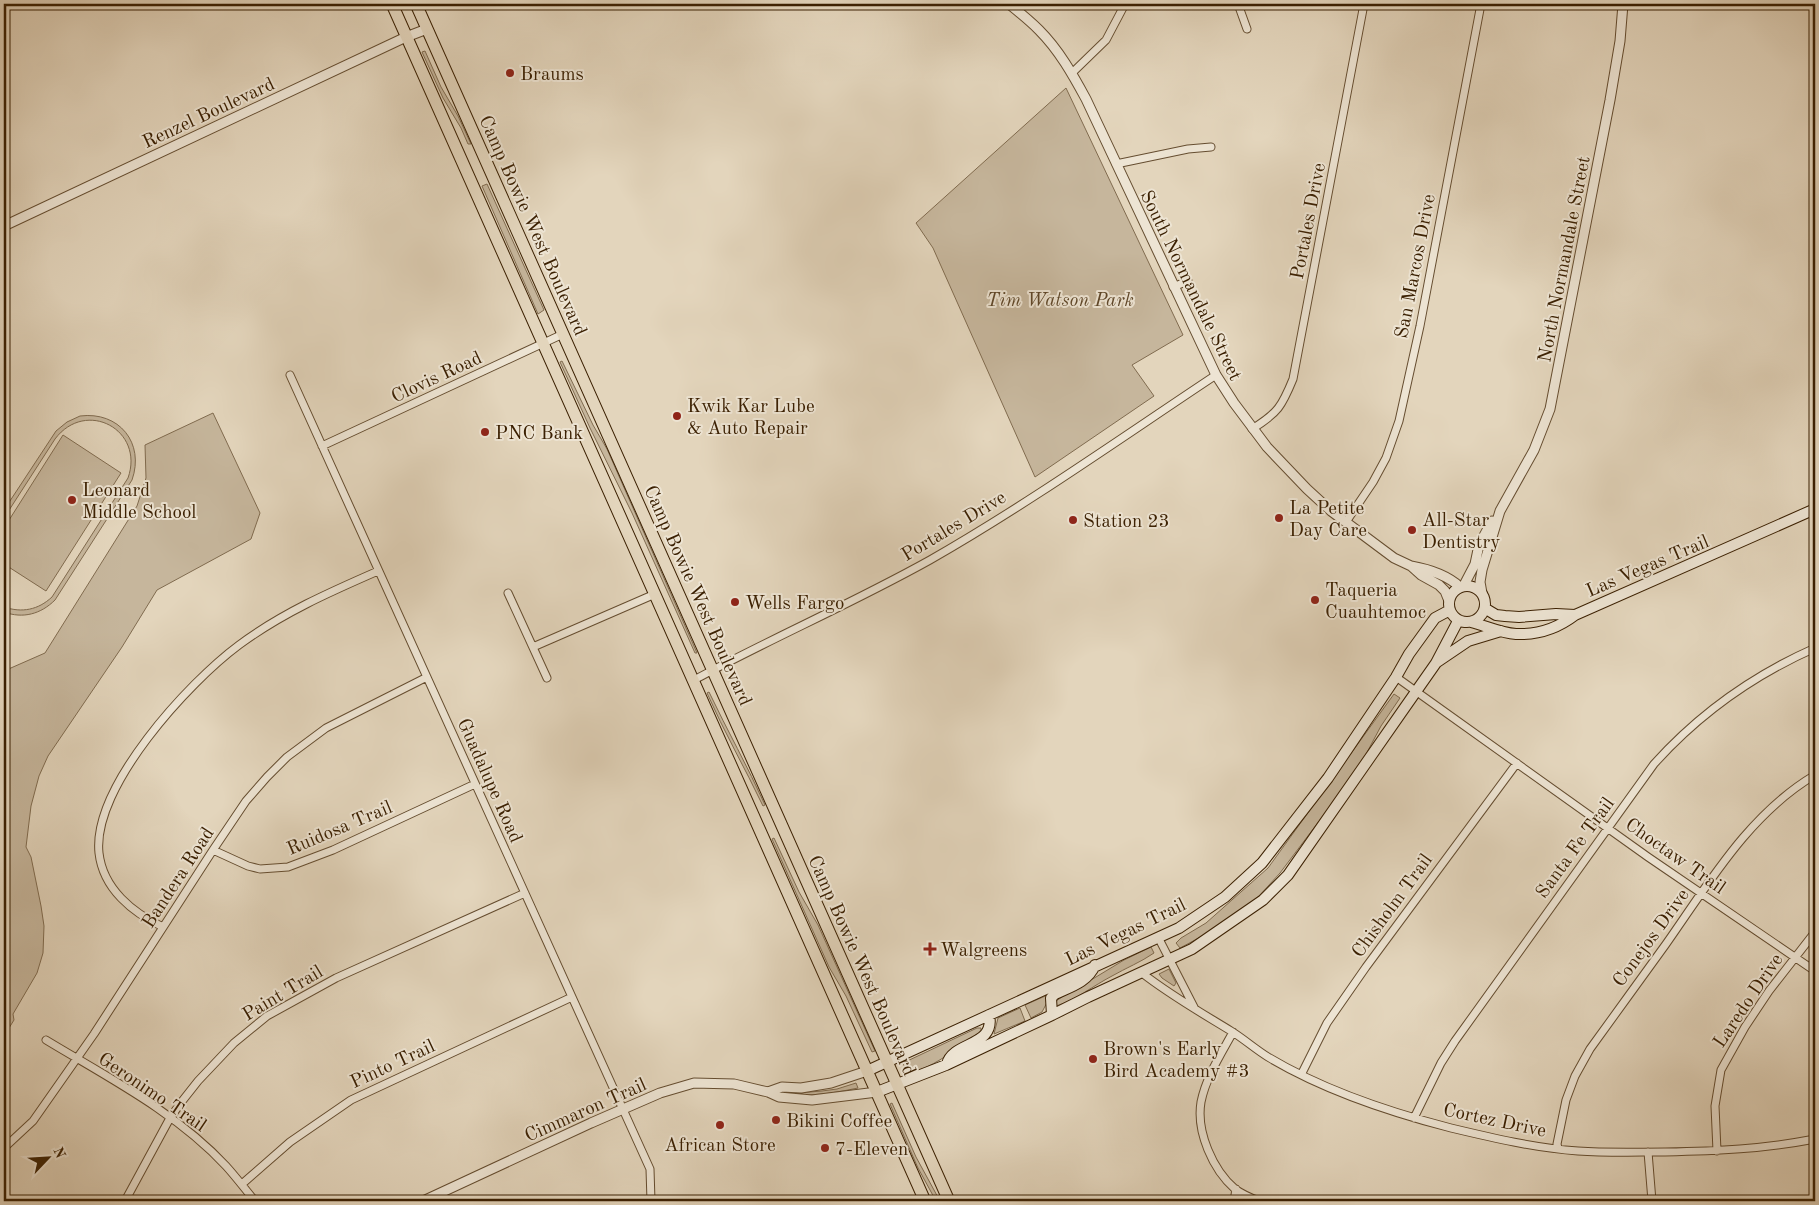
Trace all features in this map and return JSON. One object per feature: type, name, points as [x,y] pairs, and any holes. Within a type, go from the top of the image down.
[{"type":"main road","name":"Camp Bowie West Boulevard","points":[[392,4],[925,1201]]},
{"type":"main road","name":"Camp Bowie West Boulevard","points":[[416,4],[949,1201]]},
{"type":"main road","points":[[462,162],[483,153]]},
{"type":"main road","name":"Las Vegas Trail","points":[[1486,609],[1496,615],[1519,617],[1556,614],[1574,615],[1815,509]]},
{"type":"main road","points":[[877,1092],[946,1065],[1192,950],[1263,900],[1288,875],[1436,663],[1458,621],[1468,622],[1482,616],[1486,609],[1482,594],[1471,585],[1462,586],[1454,590],[1450,605],[1458,619],[1468,622],[1501,631],[1516,634],[1548,629],[1561,625],[1574,615]]},
{"type":"main road","name":"Las Vegas Trail","points":[[868,1071],[1179,928],[1225,897],[1262,863],[1328,778],[1396,677],[1409,654],[1435,618],[1450,605]]},
{"type":"main road","points":[[1436,663],[1468,641],[1501,631]]},
{"type":"main road","points":[[760,829],[779,820]]},
{"type":"main road","points":[[1052,1015],[1051,998],[1091,975],[1095,966]]},
{"type":"main road","points":[[946,1065],[948,1059],[953,1054],[986,1034],[991,1022],[989,1015]]},
{"type":"street","name":"South Normandale Street","points":[[1009,4],[1039,30],[1072,73],[1216,376],[1252,428],[1306,490],[1346,522],[1394,558],[1452,580],[1462,586]]},
{"type":"street","points":[[1072,73],[1106,40],[1125,4]]},
{"type":"street","points":[[1238,4],[1247,29]]},
{"type":"street","name":"Portales Drive","points":[[1252,428],[1276,412],[1283,404],[1294,379],[1364,4]]},
{"type":"street","name":"San Marcos Drive","points":[[1346,522],[1373,482],[1386,458],[1399,421],[1420,326],[1481,4]]},
{"type":"street","name":"North Normandale Street","points":[[1462,586],[1475,564],[1479,545],[1487,529],[1500,511],[1534,450],[1550,409],[1610,100],[1620,41],[1623,4]]},
{"type":"street","name":"Renzel Boulevard","points":[[4,226],[427,28]]},
{"type":"street","points":[[1116,164],[1188,148],[1211,147]]},
{"type":"street","points":[[1173,287],[1188,281]]},
{"type":"street","name":"Clovis Road","points":[[322,446],[564,334]]},
{"type":"street","name":"Guadalupe Road","points":[[290,375],[650,1169],[651,1201]]},
{"type":"street","name":"Portales Drive","points":[[694,680],[930,560],[992,523],[1216,376]]},
{"type":"street","name":"North Normandale Street","points":[[1482,594],[1480,582],[1482,570],[1500,511]]},
{"type":"street","name":"South Normandale Street","points":[[1411,566],[1421,575],[1439,585],[1445,591],[1450,605]]},
{"type":"street","points":[[163,927],[134,911],[116,892],[102,867],[99,852],[100,834],[112,796],[120,780],[158,725],[202,678],[238,646],[281,617],[314,599],[378,571]]},
{"type":"street","points":[[508,593],[547,678]]},
{"type":"street","points":[[533,647],[655,594]]},
{"type":"street","name":"Santa Fe Trail","points":[[1414,1118],[1441,1063],[1455,1041],[1654,764],[1691,725],[1747,684],[1815,648]]},
{"type":"street","name":"Bandera Road","points":[[4,1148],[33,1121],[77,1059],[246,801],[287,757],[326,728],[427,677]]},
{"type":"street","name":"Choctaw Trail","points":[[1396,677],[1701,893],[1815,971]]},
{"type":"street","name":"Chisholm Trail","points":[[1302,1074],[1327,1023],[1482,808],[1517,763]]},
{"type":"street","name":"Conejos Drive","points":[[1558,1148],[1557,1144],[1566,1100],[1575,1076],[1590,1049],[1727,857],[1756,822],[1786,794],[1815,775]]},
{"type":"street","name":"Ruidosa Trail","points":[[213,850],[248,866],[260,869],[288,867],[333,850],[476,784]]},
{"type":"street","name":"Paint Trail","points":[[125,1201],[170,1118],[204,1074],[234,1042],[267,1016],[336,978],[525,894]]},
{"type":"street","name":"Laredo Drive","points":[[1716,1151],[1715,1106],[1721,1070],[1745,1027],[1769,991],[1815,932]]},
{"type":"street","points":[[1158,937],[1195,1009]]},
{"type":"street","name":"Cortez Drive","points":[[1142,973],[1182,1002],[1233,1032],[1268,1057],[1314,1081],[1414,1118],[1498,1140],[1576,1151],[1648,1152],[1716,1151],[1776,1146],[1815,1138]]},
{"type":"street","name":"Pinto Trail","points":[[242,1184],[290,1142],[351,1100],[572,997]]},
{"type":"street","points":[[1233,1032],[1210,1074],[1201,1102],[1203,1134],[1222,1174],[1236,1189],[1259,1201]]},
{"type":"street","name":"Geronimo Trail","points":[[46,1040],[170,1118],[225,1165],[254,1201]]},
{"type":"street","name":"Cimmaron Trail","points":[[768,1092],[782,1087],[801,1088],[831,1083],[868,1071]]},
{"type":"street","name":"Cimmaron Trail","points":[[422,1201],[660,1093],[694,1084],[734,1084],[768,1092],[780,1097],[812,1100],[877,1092]]},
{"type":"street","points":[[1648,1152],[1652,1201]]},
{"type":"street","points":[[1234,1201],[1236,1189]]},
{"type":"green space","points":[[425,51],[441,87],[458,116],[471,144],[468,144],[443,98],[422,52]]},
{"type":"green space","name":"Tim Watson Park","points":[[1066,88],[1183,335],[1132,365],[1154,396],[1035,477],[933,248],[916,223]]},
{"type":"green space","points":[[487,184],[544,310],[538,314],[482,186]]},
{"type":"green space","points":[[562,361],[593,425],[607,449],[697,653],[695,653],[632,513],[590,428],[560,362]]},
{"type":"green space","points":[[213,413],[260,513],[251,539],[157,590],[122,647],[48,756],[39,776],[31,806],[26,847],[31,857],[41,906],[44,926],[43,953],[37,973],[13,1014],[14,1020],[4,1036],[4,671],[45,653],[137,506],[146,478],[145,445]]},
{"type":"green space","points":[[80,416],[94,416],[106,419],[117,424],[126,432],[132,442],[135,454],[132,480],[55,600],[44,609],[31,614],[18,615],[4,612],[4,607],[17,610],[29,609],[41,605],[52,597],[128,478],[131,461],[128,446],[121,434],[110,425],[96,421],[82,421],[68,427],[55,439],[4,518],[4,510],[56,431],[67,422]]},
{"type":"green space","points":[[63,435],[121,473],[46,591],[4,564],[4,528]]},
{"type":"green space","points":[[709,692],[765,805],[763,806],[707,693]]},
{"type":"green space","points":[[1394,694],[1400,698],[1381,726],[1365,756],[1344,788],[1280,873],[1258,897],[1235,915],[1210,932],[1180,948],[1176,943],[1181,938],[1206,923],[1268,868]]},
{"type":"green space","points":[[774,838],[799,892],[818,925],[875,1051],[872,1052],[846,996],[829,967],[772,839]]},
{"type":"green space","points":[[1151,947],[1154,953],[1078,996],[1056,1006],[1055,1002],[1074,988]]},
{"type":"green space","points":[[1169,969],[1176,983],[1174,986],[1159,974]]},
{"type":"green space","points":[[1052,993],[1042,1012],[1031,1018],[1025,1005]]},
{"type":"green space","points":[[1020,1008],[1025,1021],[994,1034],[998,1018]]},
{"type":"green space","points":[[977,1028],[981,1028],[981,1033],[955,1050],[923,1069],[907,1073],[903,1063]]},
{"type":"green space","points":[[856,1083],[858,1088],[831,1093],[813,1095],[786,1094],[837,1089]]},
{"type":"green space","points":[[892,1103],[916,1157],[940,1201],[936,1201],[918,1168],[890,1104]]},
{"type":"place","name":"Braums","points":[[510,73]]},
{"type":"place","name":"Kwik Kar Lube & Auto Repair","points":[[677,416]]},
{"type":"place","name":"PNC Bank","points":[[485,432]]},
{"type":"place","name":"Leonard Middle School","points":[[72,500]]},
{"type":"place","name":"La Petite Day Care","points":[[1279,518]]},
{"type":"place","name":"Station 23","points":[[1073,520]]},
{"type":"place","name":"All-Star Dentistry","points":[[1412,530]]},
{"type":"place","name":"Taqueria Cuauhtemoc","points":[[1315,600]]},
{"type":"place","name":"Wells Fargo","points":[[735,602]]},
{"type":"place","name":"Walgreens","points":[[930,949]]},
{"type":"place","name":"Brown's Early Bird Academy #3","points":[[1093,1059]]},
{"type":"place","name":"Bikini Coffee","points":[[776,1120]]},
{"type":"place","name":"African Store","points":[[720,1125]]},
{"type":"place","name":"7-Eleven","points":[[825,1148]]}]
